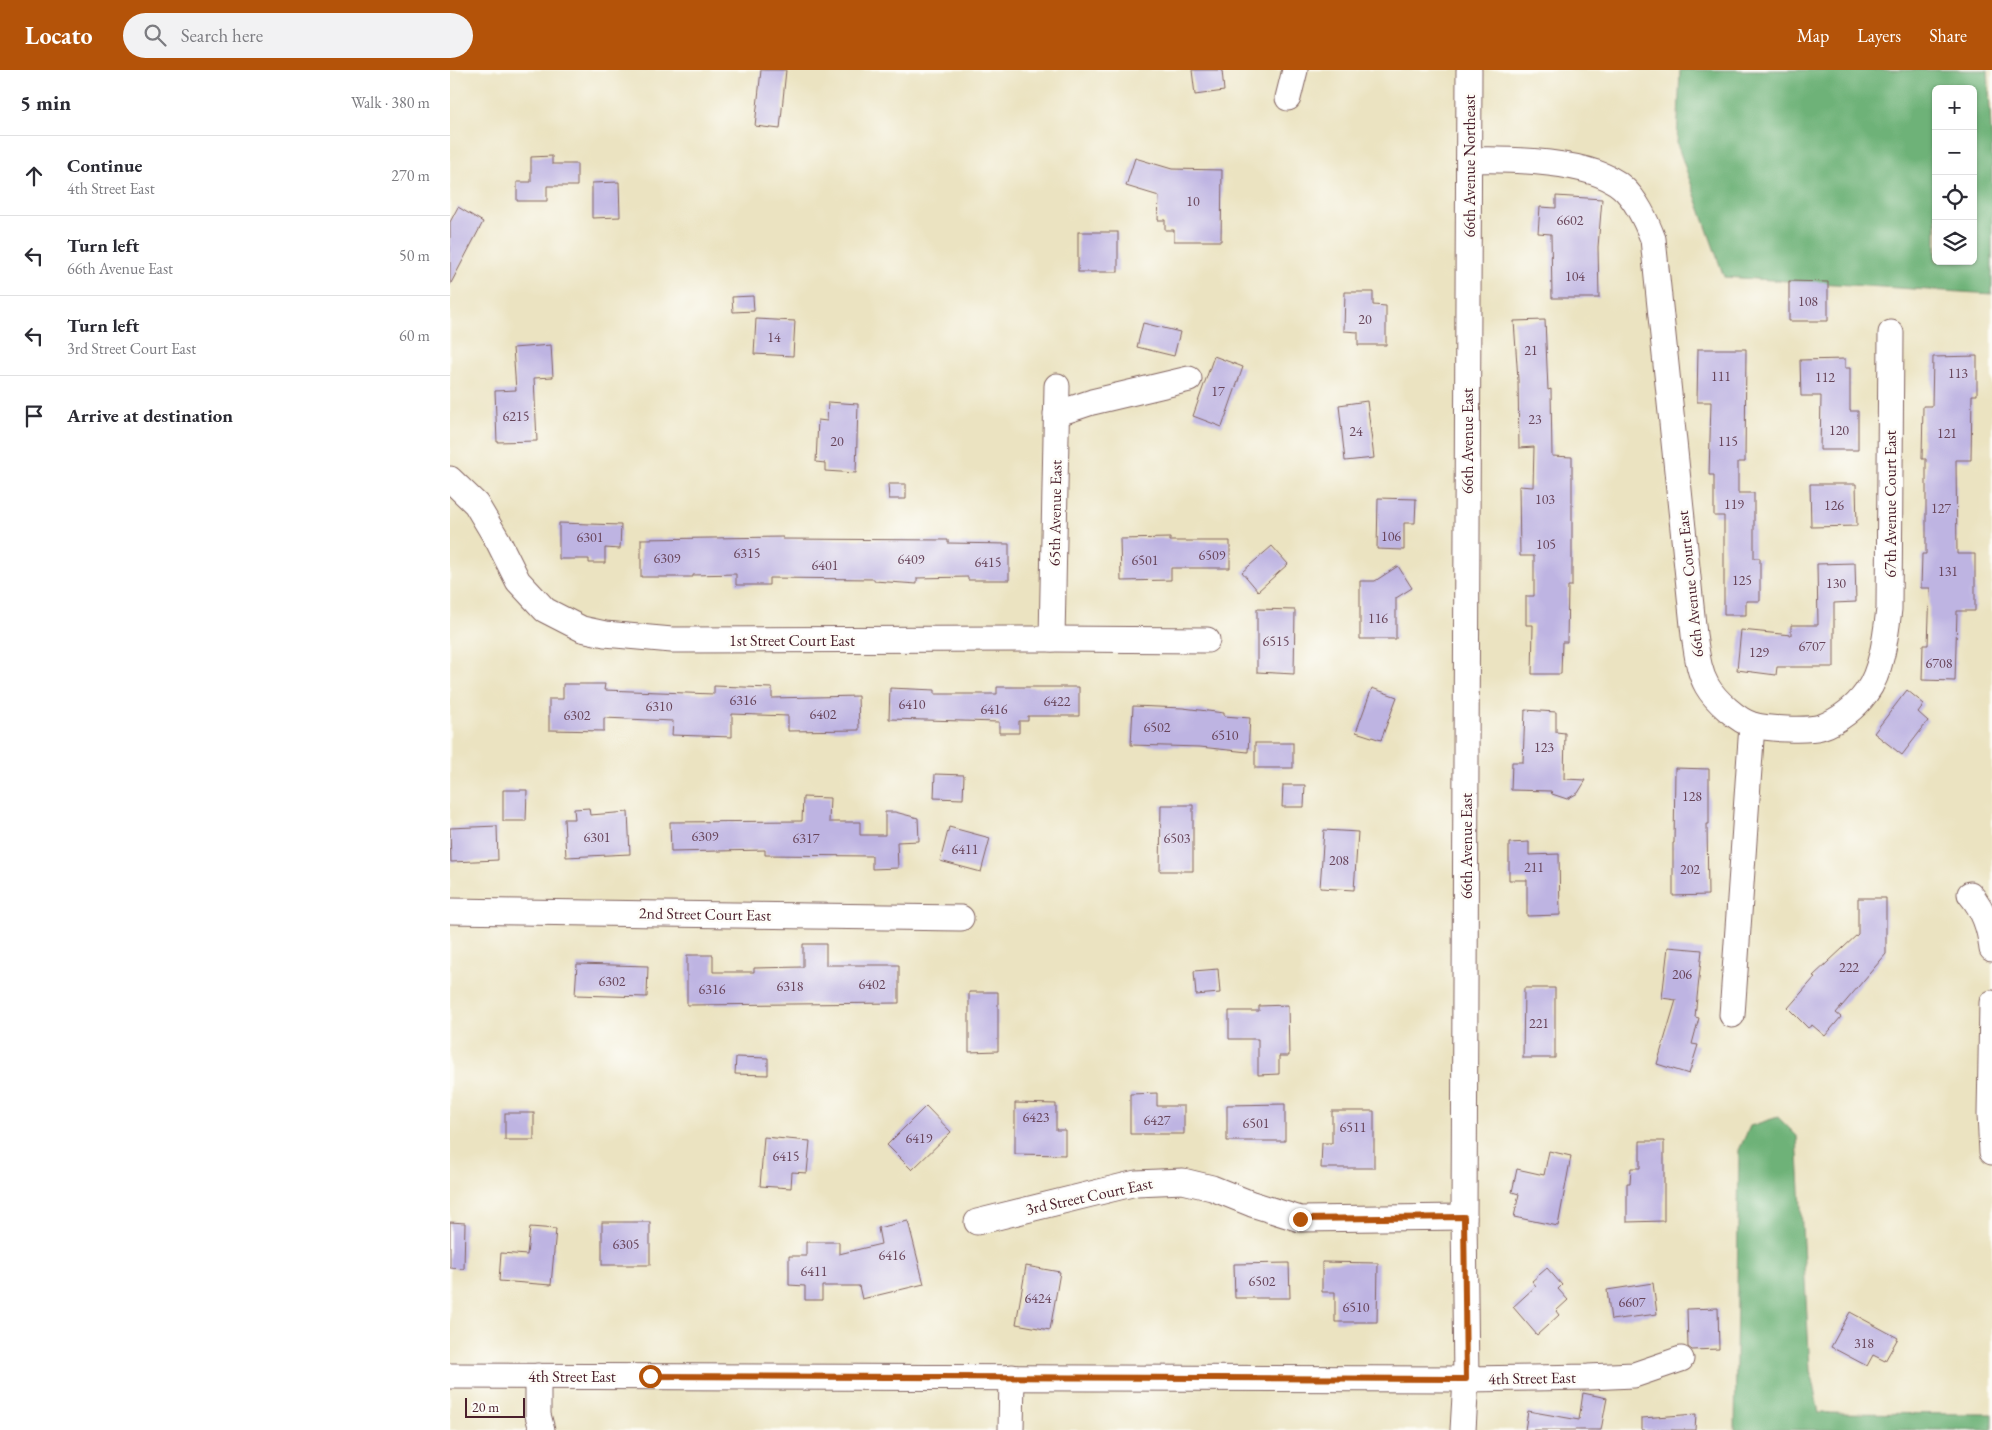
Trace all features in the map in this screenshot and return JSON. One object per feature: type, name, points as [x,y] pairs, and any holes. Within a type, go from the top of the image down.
[{"type":"street","points":[[1288,98],[1295,70]]},
{"type":"street","name":"66th Avenue Northeast","points":[[1468,261],[1469,70]]},
{"type":"street","name":"66th Avenue Court East","points":[[1469,160],[1500,159],[1550,163],[1589,172],[1607,178],[1621,186],[1644,218],[1653,239],[1699,669],[1708,688],[1722,705],[1752,725]]},
{"type":"street","name":"66th Avenue East","points":[[1463,1430],[1466,1379],[1464,1217],[1468,261]]},
{"type":"street","name":"67th Avenue Court East","points":[[1752,725],[1803,729],[1821,727],[1853,708],[1868,691],[1876,674],[1884,645],[1889,609],[1891,332]]},
{"type":"street","points":[[1056,414],[1092,402],[1189,379]]},
{"type":"street","name":"65th Avenue East","points":[[1052,639],[1057,386]]},
{"type":"street","name":"1st Street Court East","points":[[450,480],[476,504],[518,580],[544,610],[582,629],[604,634],[672,640],[1207,640]]},
{"type":"street","points":[[1732,1015],[1752,725]]},
{"type":"street","points":[[1970,894],[1977,902],[1990,934],[1992,949]]},
{"type":"street","name":"2nd Street Court East","points":[[450,911],[961,918]]},
{"type":"street","points":[[1992,1003],[1990,1115],[1992,1152]]},
{"type":"street","name":"3rd Street Court East","points":[[978,1222],[1136,1183],[1160,1181],[1183,1181],[1212,1188],[1252,1204],[1300,1219],[1464,1217]]},
{"type":"street","name":"4th Street East","points":[[450,1376],[1466,1379],[1634,1375],[1681,1359]]},
{"type":"street","points":[[538,1376],[538,1415],[542,1430]]},
{"type":"street","points":[[1011,1430],[1012,1377]]},
{"type":"green space","points":[[1680,70],[1988,70],[1992,149],[1992,294],[1724,277],[1677,144]]},
{"type":"green space","points":[[1778,1117],[1797,1136],[1810,1370],[1819,1413],[1992,1414],[1992,1430],[1735,1430],[1739,1150],[1750,1126]]},
{"type":"building","points":[[761,70],[786,70],[780,129],[755,126]]},
{"type":"building","points":[[1192,70],[1222,70],[1224,91],[1195,95]]},
{"type":"building","points":[[552,156],[552,164],[577,164],[577,186],[547,186],[547,201],[517,201],[517,182],[531,182],[531,157]]},
{"type":"building","points":[[1135,158],[1172,169],[1222,170],[1221,241],[1174,241],[1174,230],[1165,230],[1165,220],[1158,220],[1159,196],[1126,186]]},
{"type":"building","points":[[619,182],[620,217],[592,218],[592,183]]},
{"type":"building","points":[[1556,196],[1602,199],[1598,247],[1599,298],[1552,298],[1551,234],[1538,233],[1540,207],[1556,208]]},
{"type":"building","points":[[458,207],[483,222],[450,285],[450,222]]},
{"type":"building","points":[[1078,232],[1118,232],[1118,272],[1078,272]]},
{"type":"building","points":[[1789,281],[1828,282],[1828,321],[1789,321]]},
{"type":"building","points":[[1345,292],[1373,292],[1373,305],[1386,306],[1386,345],[1358,345],[1358,332],[1344,331]]},
{"type":"building","points":[[753,296],[754,311],[733,312],[732,297]]},
{"type":"building","points":[[756,319],[795,321],[793,356],[754,354]]},
{"type":"building","points":[[1545,320],[1548,390],[1551,389],[1552,456],[1572,457],[1572,586],[1568,586],[1567,642],[1562,642],[1561,674],[1532,674],[1533,625],[1526,625],[1526,596],[1534,596],[1534,556],[1520,556],[1519,486],[1533,487],[1534,447],[1519,448],[1518,380],[1514,321]]},
{"type":"building","points":[[1143,323],[1180,332],[1174,356],[1137,347]]},
{"type":"building","points":[[551,345],[553,377],[534,378],[537,441],[497,442],[495,391],[516,390],[513,348]]},
{"type":"building","points":[[1698,349],[1746,349],[1745,462],[1738,462],[1738,493],[1754,493],[1754,558],[1760,558],[1760,601],[1746,601],[1746,615],[1724,615],[1724,516],[1714,516],[1714,475],[1709,475],[1711,402],[1697,402]]},
{"type":"building","points":[[1214,356],[1243,367],[1222,427],[1193,416]]},
{"type":"building","points":[[1977,356],[1977,395],[1972,395],[1971,460],[1956,460],[1957,554],[1975,554],[1975,611],[1957,611],[1955,681],[1922,680],[1923,645],[1928,645],[1930,588],[1921,588],[1922,554],[1926,554],[1926,459],[1922,459],[1923,406],[1932,406],[1933,357]]},
{"type":"building","points":[[1845,359],[1845,368],[1850,368],[1850,411],[1858,411],[1858,450],[1820,450],[1821,396],[1801,396],[1800,360]]},
{"type":"building","points":[[1367,401],[1374,458],[1345,461],[1339,405]]},
{"type":"building","points":[[828,402],[858,404],[856,473],[825,471],[825,463],[816,462],[818,420],[827,421]]},
{"type":"building","points":[[888,484],[906,484],[906,499],[889,499]]},
{"type":"building","points":[[1810,484],[1856,484],[1857,526],[1811,527]]},
{"type":"building","points":[[1378,498],[1416,499],[1415,523],[1404,523],[1404,550],[1377,549]]},
{"type":"building","points":[[559,523],[621,525],[620,549],[605,548],[605,563],[589,563],[589,559],[559,559]]},
{"type":"building","points":[[783,537],[783,539],[948,540],[948,543],[1009,544],[1009,580],[968,580],[968,577],[917,578],[917,584],[874,581],[874,579],[769,578],[769,585],[736,585],[736,574],[693,575],[693,577],[641,577],[641,539]]},
{"type":"building","points":[[1170,538],[1170,541],[1230,541],[1230,568],[1171,568],[1171,580],[1121,581],[1120,539]]},
{"type":"building","points":[[1272,546],[1288,564],[1258,591],[1242,572]]},
{"type":"building","points":[[1855,563],[1856,602],[1834,603],[1834,667],[1777,667],[1776,675],[1737,670],[1741,630],[1791,635],[1791,625],[1818,625],[1817,564]]},
{"type":"building","points":[[1398,566],[1412,588],[1396,598],[1396,639],[1360,639],[1360,581],[1375,581]]},
{"type":"building","points":[[1257,609],[1295,610],[1294,674],[1257,672]]},
{"type":"building","points":[[563,684],[605,684],[604,690],[714,694],[714,686],[772,688],[772,698],[858,696],[859,730],[788,731],[788,716],[732,714],[732,737],[672,735],[673,721],[604,718],[604,731],[549,730],[549,699],[563,699]]},
{"type":"building","points":[[997,687],[1079,687],[1079,716],[1028,716],[1028,721],[1019,721],[1019,733],[999,733],[999,722],[889,719],[890,688],[935,690],[935,694],[997,694]]},
{"type":"building","points":[[1372,688],[1397,697],[1381,740],[1356,732]]},
{"type":"building","points":[[1907,690],[1924,704],[1918,712],[1928,721],[1902,755],[1874,733]]},
{"type":"building","points":[[1133,706],[1183,708],[1224,713],[1224,716],[1250,718],[1248,752],[1200,747],[1131,745]]},
{"type":"building","points":[[1525,710],[1556,712],[1556,732],[1565,733],[1564,779],[1586,780],[1578,793],[1567,799],[1552,794],[1551,791],[1511,790],[1512,762],[1523,762]]},
{"type":"building","points":[[1255,743],[1293,743],[1293,768],[1255,768]]},
{"type":"building","points":[[1675,768],[1709,769],[1709,824],[1707,824],[1708,895],[1673,896]]},
{"type":"building","points":[[935,774],[964,775],[963,799],[934,798]]},
{"type":"building","points":[[1283,785],[1305,785],[1304,807],[1282,807]]},
{"type":"building","points":[[503,790],[527,790],[526,821],[503,821]]},
{"type":"building","points":[[803,797],[830,798],[829,822],[860,822],[860,835],[885,835],[885,812],[895,812],[918,818],[919,841],[897,842],[898,868],[872,869],[872,856],[765,855],[765,850],[671,852],[670,822],[802,821]]},
{"type":"building","points":[[1161,805],[1193,805],[1193,871],[1160,871]]},
{"type":"building","points":[[589,808],[590,815],[628,812],[630,854],[566,857],[564,819],[575,819],[574,809]]},
{"type":"building","points":[[497,826],[498,860],[451,862],[450,828]]},
{"type":"building","points":[[949,827],[990,838],[981,872],[940,861]]},
{"type":"building","points":[[1324,830],[1358,832],[1354,890],[1320,888]]},
{"type":"building","points":[[1529,842],[1529,855],[1559,854],[1560,915],[1527,916],[1527,880],[1509,880],[1509,843]]},
{"type":"building","points":[[1858,898],[1886,898],[1886,954],[1836,1013],[1841,1017],[1825,1036],[1812,1025],[1808,1028],[1788,1008],[1815,977],[1813,976],[1858,934]]},
{"type":"building","points":[[803,944],[826,944],[826,965],[899,965],[899,1003],[687,1005],[687,955],[713,955],[713,972],[754,972],[754,968],[803,967]]},
{"type":"building","points":[[1668,947],[1702,950],[1695,1017],[1699,1018],[1692,1044],[1698,1045],[1689,1074],[1657,1064],[1676,1000],[1662,998]]},
{"type":"building","points":[[577,964],[648,966],[647,997],[575,995]]},
{"type":"building","points":[[1218,969],[1220,993],[1196,995],[1194,971]]},
{"type":"building","points":[[1524,988],[1555,988],[1555,1058],[1523,1058]]},
{"type":"building","points":[[969,992],[998,992],[998,1051],[969,1052]]},
{"type":"building","points":[[1288,1005],[1289,1056],[1279,1056],[1279,1074],[1258,1075],[1258,1039],[1229,1039],[1229,1011],[1259,1011],[1259,1006]]},
{"type":"building","points":[[736,1057],[768,1058],[768,1075],[735,1074]]},
{"type":"building","points":[[1157,1093],[1157,1106],[1184,1106],[1184,1134],[1130,1134],[1130,1094]]},
{"type":"building","points":[[1015,1103],[1056,1104],[1056,1130],[1065,1130],[1065,1155],[1015,1154]]},
{"type":"building","points":[[1285,1104],[1285,1141],[1227,1141],[1227,1105]]},
{"type":"building","points":[[926,1106],[951,1132],[912,1170],[887,1145]]},
{"type":"building","points":[[1332,1111],[1374,1111],[1374,1168],[1321,1168],[1322,1143],[1332,1143]]},
{"type":"building","points":[[505,1113],[534,1113],[534,1140],[505,1140]]},
{"type":"building","points":[[764,1137],[810,1141],[807,1173],[792,1172],[791,1188],[760,1186]]},
{"type":"building","points":[[1640,1141],[1664,1141],[1664,1221],[1627,1222],[1627,1183],[1630,1183],[1631,1168],[1640,1168]]},
{"type":"building","points":[[1549,1151],[1571,1156],[1558,1226],[1514,1217],[1519,1194],[1512,1192],[1517,1169],[1544,1175]]},
{"type":"building","points":[[908,1221],[924,1284],[862,1299],[859,1286],[822,1286],[822,1300],[805,1300],[805,1286],[789,1285],[789,1256],[806,1256],[806,1242],[839,1242],[839,1254],[881,1244],[878,1228]]},
{"type":"building","points":[[450,1222],[465,1223],[464,1269],[450,1268]]},
{"type":"building","points":[[602,1222],[650,1222],[650,1265],[602,1265]]},
{"type":"building","points":[[530,1227],[556,1229],[551,1285],[499,1281],[501,1253],[527,1255]]},
{"type":"building","points":[[1322,1262],[1378,1263],[1377,1322],[1335,1322],[1335,1292],[1322,1292]]},
{"type":"building","points":[[1289,1263],[1290,1298],[1235,1298],[1234,1264]]},
{"type":"building","points":[[1026,1266],[1060,1272],[1050,1330],[1016,1324]]},
{"type":"building","points":[[1547,1268],[1562,1285],[1558,1289],[1568,1300],[1556,1311],[1559,1315],[1537,1335],[1513,1307],[1536,1286],[1532,1281]]},
{"type":"building","points":[[1653,1283],[1657,1314],[1611,1320],[1607,1290]]},
{"type":"building","points":[[1718,1308],[1719,1349],[1692,1350],[1688,1347],[1687,1309]]},
{"type":"building","points":[[1850,1312],[1898,1338],[1885,1361],[1873,1355],[1867,1366],[1831,1347]]},
{"type":"building","points":[[1583,1393],[1607,1398],[1601,1430],[1525,1430],[1528,1411],[1579,1420]]},
{"type":"building","points":[[1696,1414],[1695,1430],[1642,1430],[1642,1418]]},
{"type":"route","points":[[650,1376],[1466,1379],[1464,1217],[1300,1219]]}]
